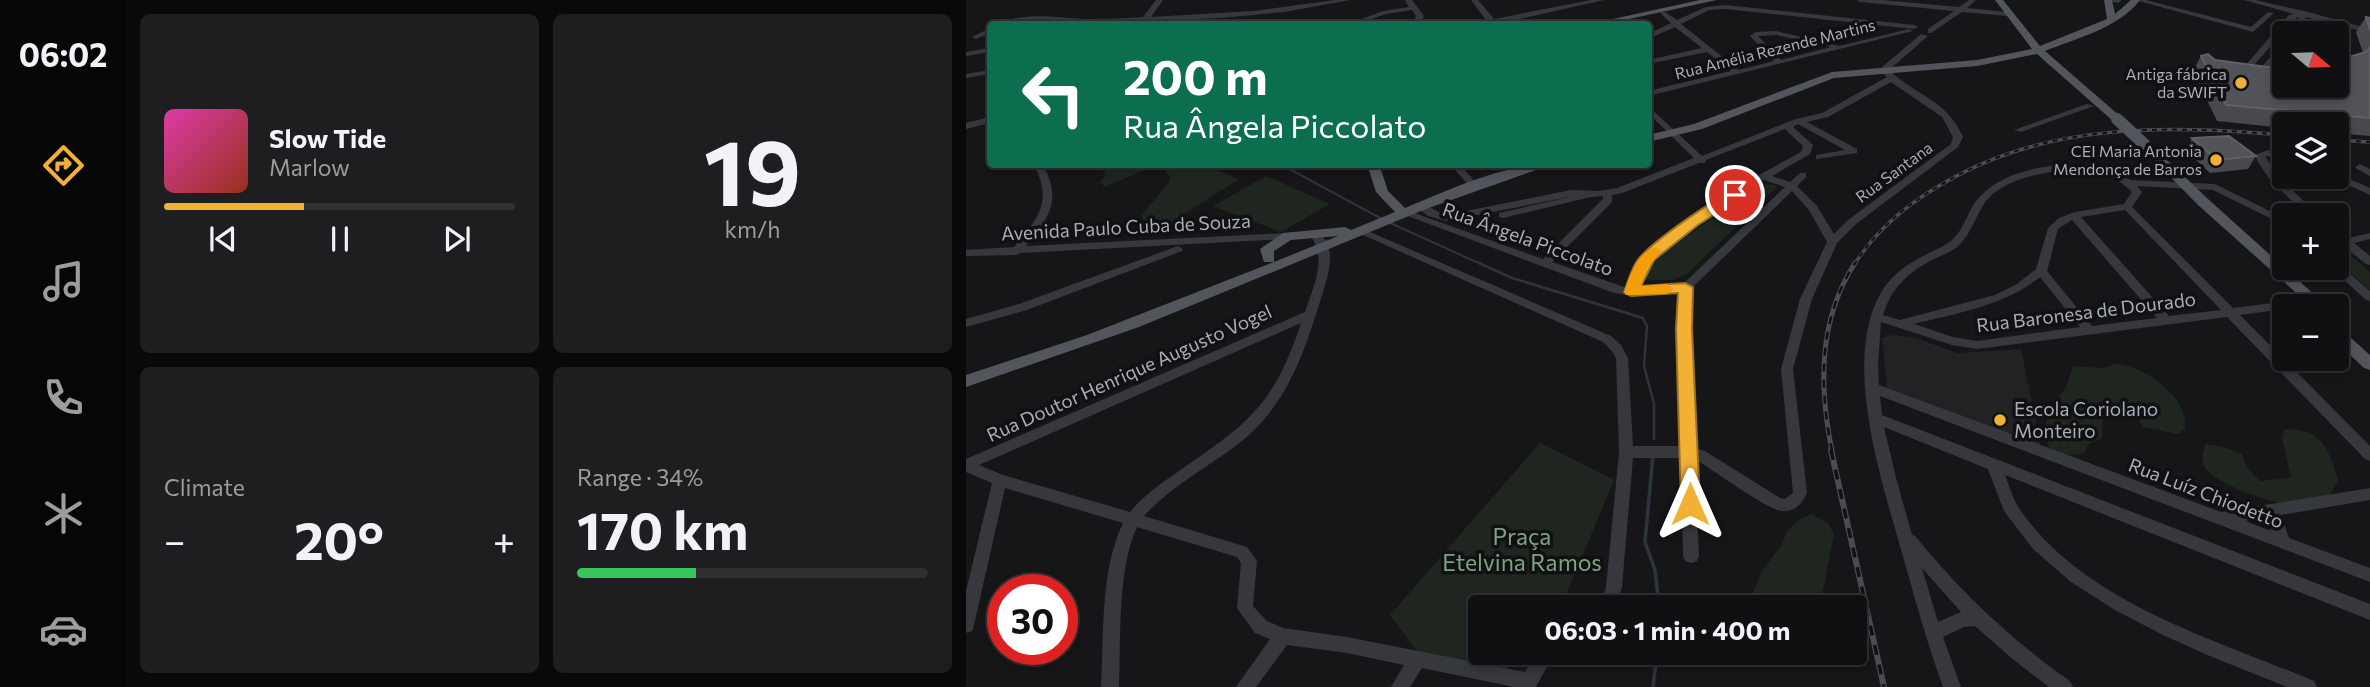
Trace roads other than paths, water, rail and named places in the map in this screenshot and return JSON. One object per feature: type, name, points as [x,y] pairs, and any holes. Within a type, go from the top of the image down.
[{"type":"main road","points":[[1988,0],[1995,13],[2033,52],[2090,106],[2111,119]]},
{"type":"main road","points":[[1999,0],[2033,52],[2111,119],[2294,294]]},
{"type":"main road","points":[[1611,21],[1704,3],[1725,2]]},
{"type":"main road","points":[[1624,21],[1704,3]]},
{"type":"main road","points":[[1652,138],[1700,126],[1832,75],[1978,63],[2033,52],[2111,5],[2133,5]]},
{"type":"main road","points":[[1374,168],[1382,192],[1397,214]]},
{"type":"main road","points":[[966,381],[1078,344],[1284,263],[1320,241],[1368,227],[1473,185],[1532,168]]},
{"type":"main road","points":[[2179,185],[2306,294]]},
{"type":"main road","points":[[1238,281],[1288,236],[1320,241]]},
{"type":"main road","points":[[1268,254],[1284,263]]},
{"type":"main road","points":[[2349,332],[2370,351]]},
{"type":"main road","points":[[2349,345],[2370,364]]},
{"type":"street","points":[[1146,18],[1160,0]]},
{"type":"street","points":[[1020,21],[1247,13],[1287,10],[1347,0]]},
{"type":"street","points":[[1408,0],[1420,16],[1418,21]]},
{"type":"street","points":[[1474,0],[1491,21]]},
{"type":"street","points":[[1502,21],[1601,0]]},
{"type":"street","points":[[1860,0],[2007,14]]},
{"type":"street","points":[[1956,9],[1963,0]]},
{"type":"street","points":[[1419,205],[1448,223],[1462,222],[1568,203],[1591,194],[1607,193],[1702,161],[1799,121],[1825,115],[1886,71],[1956,9],[1973,0]]},
{"type":"street","points":[[2250,0],[2370,30]]},
{"type":"street","points":[[1725,2],[1927,32]]},
{"type":"street","points":[[1652,35],[1677,23],[1704,3]]},
{"type":"street","points":[[2133,5],[2250,30],[2256,30],[2270,13]]},
{"type":"street","points":[[1360,21],[1385,12],[1415,8]]},
{"type":"street","points":[[1241,21],[1247,13]]},
{"type":"street","points":[[1663,13],[1737,72]]},
{"type":"street","points":[[2303,14],[2303,21]]},
{"type":"street","points":[[2288,21],[2292,16],[2303,14]]},
{"type":"street","points":[[1886,71],[1912,31]]},
{"type":"street","name":"Rua Amélia Rezende Martins","points":[[1652,93],[1912,31]]},
{"type":"street","points":[[976,37],[987,32]]},
{"type":"street","points":[[1779,62],[1758,43],[1754,36],[1756,34],[1776,33],[1839,47]]},
{"type":"street","points":[[2272,39],[2242,74],[2256,78],[2272,59]]},
{"type":"street","points":[[1652,61],[1708,49]]},
{"type":"street","points":[[966,54],[987,50]]},
{"type":"street","name":"Rua Santana","points":[[1832,242],[1852,222],[1955,145],[1958,137],[1940,108],[1886,71]]},
{"type":"street","points":[[966,76],[987,72]]},
{"type":"street","points":[[2018,131],[2090,106]]},
{"type":"street","points":[[1652,112],[1702,161]]},
{"type":"street","points":[[966,125],[987,121]]},
{"type":"street","points":[[1799,121],[1854,151],[1819,157]]},
{"type":"street","points":[[1631,292],[1642,265],[1649,256],[1693,222],[1762,177],[1807,152],[1808,145],[1787,126]]},
{"type":"street","points":[[2272,154],[2260,155],[2261,162],[2272,174]]},
{"type":"street","points":[[1952,687],[1933,634],[1883,456],[1872,388],[1872,346],[1878,317],[1883,300],[1897,276],[1953,246],[1974,209],[1988,193],[2002,184],[2034,172],[2066,166],[2102,170],[2132,183],[2221,189],[2272,215]]},
{"type":"street","points":[[2360,167],[2370,173]]},
{"type":"street","points":[[1015,253],[1044,216],[1049,201],[1050,188],[1039,168]]},
{"type":"street","points":[[1458,168],[1473,185]]},
{"type":"street","points":[[1691,556],[1685,287],[1803,175]]},
{"type":"street","points":[[1626,452],[1690,452],[1700,455],[1777,504],[1788,505],[1797,500],[1800,493],[1787,369],[1806,299],[1832,242],[1822,220],[1792,185],[1762,177]]},
{"type":"street","points":[[2349,182],[2370,192]]},
{"type":"street","points":[[1899,324],[1999,298],[2021,287],[2040,271],[2053,228],[2074,216],[2127,207],[2137,192],[2132,183]]},
{"type":"street","points":[[2285,189],[2297,203]]},
{"type":"street","points":[[1544,264],[1608,201],[1607,193]]},
{"type":"street","points":[[2127,207],[2370,455]]},
{"type":"street","name":"Rua Ângela Piccolato","points":[[1397,214],[1448,223],[1544,264],[1618,290],[1631,292],[1685,287]]},
{"type":"street","points":[[2074,216],[2166,320]]},
{"type":"street","points":[[1368,227],[1613,343],[1622,358],[1626,452],[1611,595]]},
{"type":"street","name":"Avenida Paulo Cuba de Souza","points":[[966,259],[1015,253],[1288,236]]},
{"type":"street","points":[[2349,237],[2370,236]]},
{"type":"street","points":[[1110,687],[1120,551],[1132,520],[1149,502],[1244,432],[1263,413],[1287,376],[1308,315],[1325,260],[1320,241]]},
{"type":"street","name":"Avenida Paulo Cuba de Souza","points":[[966,253],[1120,253],[1248,244],[1268,254]]},
{"type":"street","points":[[2349,245],[2370,262]]},
{"type":"street","points":[[966,323],[1023,307],[1178,249]]},
{"type":"street","points":[[1120,253],[1128,268]]},
{"type":"street","points":[[2040,271],[2089,330]]},
{"type":"street","points":[[2349,279],[2370,298]]},
{"type":"street","name":"Rua Baronesa de Dourado","points":[[1878,317],[1952,341],[1978,345],[2272,307]]},
{"type":"street","name":"Rua Doutor Henrique Augusto Vogel","points":[[966,466],[1308,315]]},
{"type":"street","name":"Rua Luíz Chiodetto","points":[[1872,388],[2370,575]]},
{"type":"street","points":[[1877,419],[2370,611]]},
{"type":"street","points":[[1993,463],[1998,485],[2018,522],[2038,546],[2078,580],[2138,615],[2308,687]]},
{"type":"street","points":[[966,466],[1000,480],[1242,552],[1249,561],[1245,608],[1261,627],[1283,636],[1347,645],[1527,684],[1539,665]]},
{"type":"street","points":[[966,625],[1000,480]]},
{"type":"street","points":[[2220,519],[2370,494]]},
{"type":"street","points":[[2277,508],[2273,515],[2283,542]]},
{"type":"street","points":[[1904,534],[1954,597],[2031,665],[2064,687]]},
{"type":"street","points":[[1933,634],[1963,619],[1977,618]]},
{"type":"street","points":[[1245,687],[1283,636]]},
{"type":"street","points":[[1401,687],[1417,661]]},
{"type":"waterway","points":[[1287,168],[1382,219]]},
{"type":"waterway","points":[[1388,222],[1483,265]]},
{"type":"waterway","points":[[1479,263],[1512,278],[1643,318],[1647,326],[1644,366],[1654,404],[1654,439]]},
{"type":"waterway","points":[[1653,455],[1645,542],[1655,570],[1658,595]]},
{"type":"waterway","points":[[1653,687],[1656,665]]},
{"type":"railway","points":[[1854,265],[1880,232],[1911,205],[1975,167],[2016,151],[2059,140],[2148,130],[2272,134]]},
{"type":"railway","points":[[2349,141],[2370,142]]},
{"type":"railway","points":[[1832,451],[1825,403],[1825,354],[1834,307],[1855,263]]},
{"type":"railway","points":[[1831,450],[1884,687]]},
{"type":"place","name":"Antiga fábrica da SWIFT","points":[[2241,83]]},
{"type":"place","name":"CEI Maria Antonia Mendonça de Barros","points":[[2216,160]]},
{"type":"place","name":"Escola Coriolano Monteiro","points":[[2000,420]]},
{"type":"park label","name":"Praça Etelvina Ramos","points":[[1522,550]]}]
